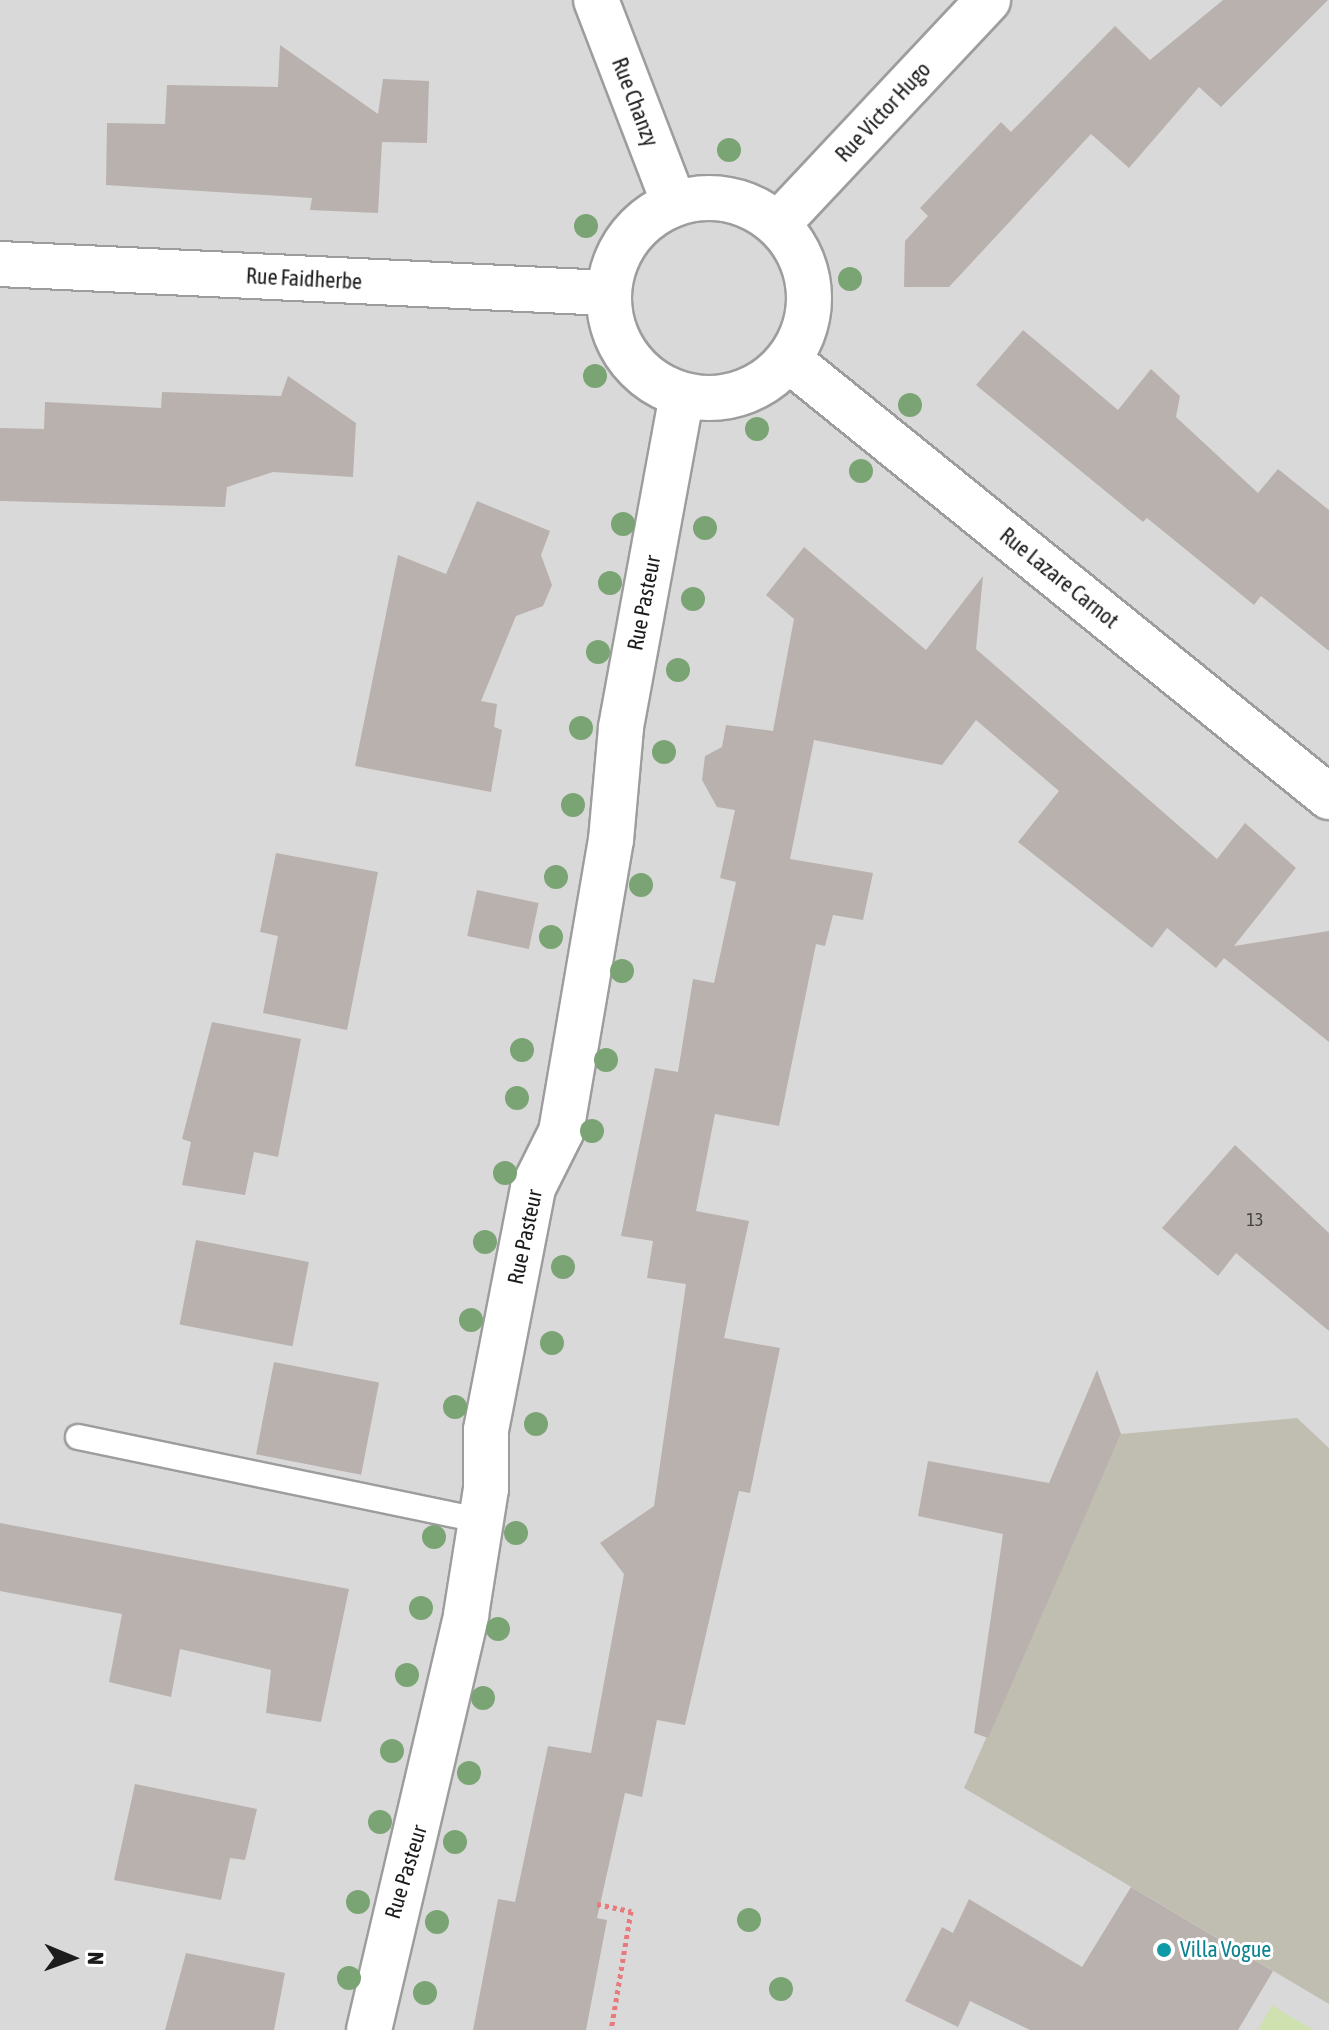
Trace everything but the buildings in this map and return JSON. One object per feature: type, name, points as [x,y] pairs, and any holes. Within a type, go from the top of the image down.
[{"type":"street","name":"Rue Chanzy","points":[[596,0],[674,203]]},
{"type":"street","name":"Rue Victor Hugo","points":[[778,224],[988,0]]},
{"type":"street","points":[[729,199],[778,224],[796,248],[808,291],[803,334],[789,360],[740,394],[682,396],[636,368],[620,346],[608,293],[627,238],[674,203],[729,199]]},
{"type":"street","name":"Rue Faidherbe","points":[[0,264],[608,293]]},
{"type":"street","name":"Rue Lazare Carnot","points":[[789,360],[1329,797]]},
{"type":"street","name":"Rue Pasteur","points":[[369,2030],[386,1940],[432,1784],[482,1521],[486,1430],[533,1188],[561,1132],[611,840],[621,727],[682,396]]},
{"type":"lane","points":[[78,1437],[482,1521]]},
{"type":"path","points":[[597,1904],[631,1911],[611,2030]]},
{"type":"shaded area","points":[[0,0],[1329,0],[1329,2030],[0,2030]]},
{"type":"shaded area","points":[[1297,1418],[1329,1448],[1329,2004],[964,1788],[1121,1434]]},
{"type":"green space","points":[[1272,2005],[1278,2009],[1314,2030],[1258,2030]]},
{"type":"place","name":"Villa Vogue","points":[[1164,1950]]}]
